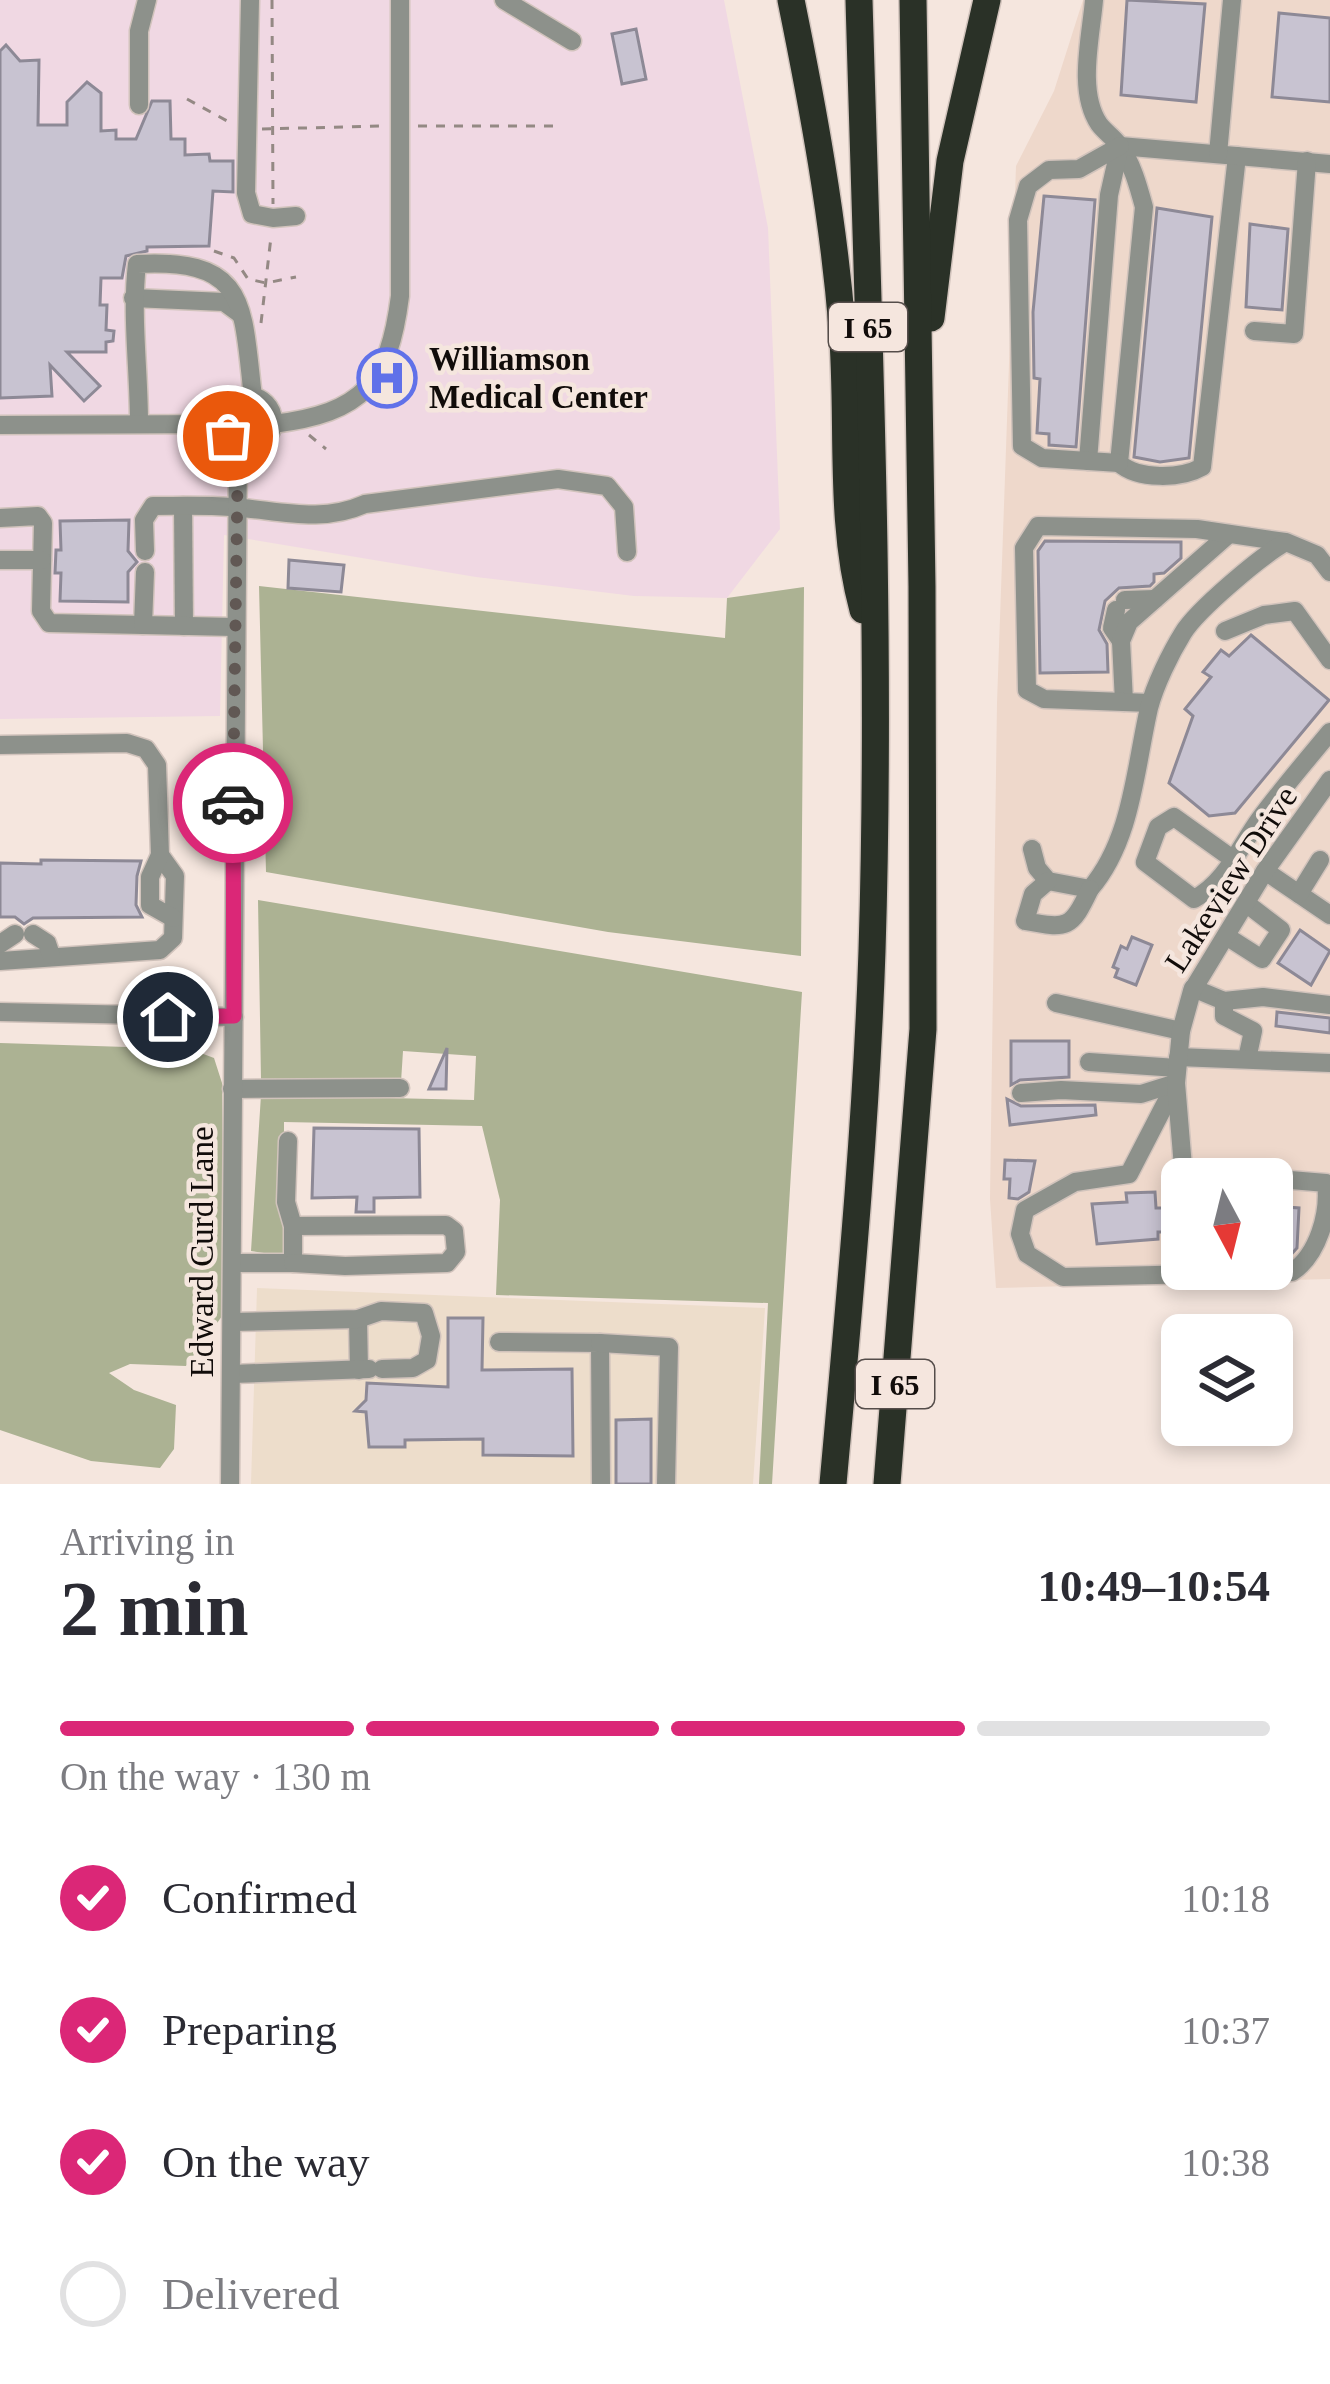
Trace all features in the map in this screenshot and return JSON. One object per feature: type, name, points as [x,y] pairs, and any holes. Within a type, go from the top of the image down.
[{"type":"highway","points":[[791,0],[834,238],[851,566],[875,655]]},
{"type":"highway","name":"I 65","points":[[832,1484],[863,1150],[872,950],[875,655],[859,0]]},
{"type":"highway","name":"I 65","points":[[887,1484],[922,1029],[922,586],[913,0]]},
{"type":"highway","points":[[922,586],[932,421],[930,308],[950,161],[987,0]]},
{"type":"street","points":[[139,105],[139,31],[147,0]]},
{"type":"street","points":[[250,0],[246,193],[252,214],[296,215]]},
{"type":"street","points":[[283,423],[254,397],[228,406],[224,424],[228,436],[247,446],[264,440],[283,423],[322,415],[356,398],[381,373],[394,341],[400,296],[400,0]]},
{"type":"street","points":[[504,0],[572,40]]},
{"type":"street","points":[[1094,0],[1090,98],[1097,122],[1120,146],[1136,176],[1144,207],[1119,464]]},
{"type":"street","points":[[1232,0],[1227,155],[1202,467],[1186,476],[1128,472],[1119,464],[1042,458],[1022,446],[1018,220],[1028,186],[1049,170],[1079,169],[1120,146],[1227,155],[1306,161],[1330,164]]},
{"type":"street","points":[[1088,461],[1109,195],[1120,146]]},
{"type":"street","points":[[1254,331],[1294,334],[1306,161]]},
{"type":"street","points":[[139,423],[137,265],[180,263],[218,275],[244,317],[254,397]]},
{"type":"street","points":[[134,298],[224,302],[244,317]]},
{"type":"street","points":[[0,425],[224,424]]},
{"type":"street","name":"Edward Curd Lane","points":[[230,1484],[238,444]]},
{"type":"street","points":[[145,551],[144,520],[153,506],[235,507],[310,517],[348,512],[365,504],[558,479],[607,486],[624,507],[627,552]]},
{"type":"street","points":[[183,506],[184,626]]},
{"type":"street","points":[[0,518],[38,516],[44,523],[40,611],[50,623],[234,627]]},
{"type":"street","points":[[1150,703],[1044,699],[1027,690],[1024,548],[1038,526],[1197,530],[1286,542],[1317,555],[1330,572]]},
{"type":"street","points":[[1124,702],[1121,641],[1129,622],[1229,534]]},
{"type":"street","points":[[1048,881],[1033,894],[1025,921],[1060,928],[1076,919],[1090,889],[1111,865],[1139,767],[1150,703],[1184,630],[1269,551],[1286,542]]},
{"type":"street","points":[[0,560],[43,560]]},
{"type":"street","points":[[143,626],[145,572]]},
{"type":"street","points":[[1121,641],[1112,628],[1120,605],[1155,599]]},
{"type":"street","points":[[1225,631],[1264,615],[1295,611],[1330,660]]},
{"type":"street","points":[[1234,860],[1174,818],[1158,826],[1144,862],[1194,899],[1210,890],[1234,860],[1267,810],[1330,732]]},
{"type":"street","points":[[0,745],[128,743],[146,749],[158,765],[160,855],[175,876],[172,938],[160,950],[0,961]]},
{"type":"street","name":"Lakeview Drive","points":[[1177,1069],[1181,1030],[1193,988],[1265,872],[1330,780]]},
{"type":"street","points":[[1267,810],[1294,831]]},
{"type":"street","points":[[1032,848],[1036,868],[1048,881],[1090,889]]},
{"type":"street","points":[[1298,893],[1320,860]]},
{"type":"street","points":[[1265,872],[1330,915]]},
{"type":"street","points":[[1226,936],[1262,959],[1281,930],[1247,904]]},
{"type":"street","points":[[16,937],[46,943],[51,956]]},
{"type":"street","points":[[1193,988],[1224,1001],[1263,997],[1330,1005]]},
{"type":"street","points":[[1224,1001],[1224,1016],[1253,1031],[1247,1059]]},
{"type":"street","points":[[1056,1003],[1181,1030]]},
{"type":"street","points":[[0,1012],[234,1016]]},
{"type":"street","points":[[1089,1062],[1177,1069],[1247,1059],[1330,1063]]},
{"type":"street","points":[[1021,1093],[1141,1094],[1177,1069]]},
{"type":"street","points":[[1177,1069],[1183,1158]]},
{"type":"street","points":[[1161,1275],[1063,1277],[1027,1254],[1020,1234],[1025,1210],[1076,1182],[1129,1174],[1177,1069]]},
{"type":"street","points":[[232,1089],[400,1088]]},
{"type":"street","points":[[288,1141],[286,1202],[293,1226],[293,1263]]},
{"type":"street","points":[[1293,1178],[1326,1183],[1330,1191],[1321,1244],[1293,1271]]},
{"type":"street","points":[[233,1263],[446,1263],[455,1252],[454,1231],[446,1225],[293,1226]]},
{"type":"street","points":[[232,1322],[358,1319],[382,1311],[424,1313],[430,1323],[431,1350],[421,1366],[232,1375]]},
{"type":"street","points":[[358,1319],[370,1369]]},
{"type":"street","points":[[499,1342],[669,1347],[666,1484]]},
{"type":"street","points":[[600,1343],[602,1484]]},
{"type":"path","points":[[259,341],[273,218],[272,0]]},
{"type":"path","points":[[187,99],[248,129],[554,126]]},
{"type":"path","points":[[214,250],[234,258],[248,279],[266,283],[296,277]]},
{"type":"path","points":[[283,423],[326,449]]},
{"type":"shaded area","name":"Williamson Medical Center","points":[[0,0],[724,0],[768,228],[780,529],[727,598],[634,596],[476,577],[224,535],[220,716],[0,719]]},
{"type":"shaded area","points":[[1083,0],[1330,0],[1330,1279],[1293,1280],[1293,1158],[1161,1158],[1161,1284],[996,1288],[990,1199],[997,703],[1016,166],[1054,91]]},
{"type":"shaded area","points":[[257,1288],[765,1308],[753,1484],[251,1484]]},
{"type":"green space","points":[[259,586],[725,638],[727,598],[804,587],[801,956],[608,932],[266,872]]},
{"type":"green space","points":[[258,900],[802,992],[772,1484],[759,1484],[768,1303],[496,1295],[500,1200],[482,1126],[284,1122],[284,1256],[251,1251],[261,1095],[474,1100],[476,1056],[403,1051],[401,1082],[261,1079]]},
{"type":"green space","points":[[0,1043],[190,1049],[214,1058],[222,1083],[225,1312],[186,1366],[130,1364],[109,1373],[134,1390],[176,1405],[174,1449],[160,1468],[91,1461],[0,1430]]},
{"type":"building","points":[[1127,0],[1205,4],[1196,102],[1121,95]]},
{"type":"building","points":[[1279,13],[1330,18],[1330,102],[1272,97]]},
{"type":"building","points":[[636,29],[646,79],[622,84],[612,34]]},
{"type":"building","points":[[6,45],[20,61],[39,60],[38,125],[67,125],[67,102],[87,82],[101,93],[101,131],[116,130],[116,139],[136,139],[152,101],[170,101],[171,139],[185,139],[185,155],[209,154],[210,161],[233,161],[233,192],[213,191],[209,246],[147,247],[147,251],[126,256],[122,278],[101,278],[100,305],[107,305],[106,330],[114,331],[113,341],[106,342],[106,352],[67,352],[100,386],[84,401],[50,365],[52,396],[0,398],[0,51]]},
{"type":"building","points":[[1044,196],[1095,200],[1076,447],[1049,445],[1049,434],[1037,433],[1040,379],[1034,378],[1033,312]]},
{"type":"building","points":[[1157,208],[1212,217],[1189,458],[1160,462],[1134,457]]},
{"type":"building","points":[[1250,224],[1288,229],[1282,310],[1246,307]]},
{"type":"building","points":[[129,520],[128,551],[137,562],[128,572],[128,602],[60,601],[61,573],[55,573],[56,550],[61,550],[60,521]]},
{"type":"building","points":[[1045,541],[1181,542],[1181,558],[1164,573],[1154,574],[1150,586],[1119,588],[1105,601],[1099,630],[1107,644],[1108,672],[1040,673],[1038,551]]},
{"type":"building","points":[[289,560],[344,565],[341,592],[288,588]]},
{"type":"building","points":[[1251,635],[1329,700],[1235,813],[1209,816],[1169,783],[1193,716],[1185,709],[1211,677],[1203,672],[1221,650],[1229,656]]},
{"type":"building","points":[[41,860],[141,861],[136,905],[142,917],[33,918],[24,924],[15,917],[0,917],[0,863],[41,864]]},
{"type":"building","points":[[1300,930],[1330,951],[1311,985],[1278,963]]},
{"type":"building","points":[[1132,937],[1152,945],[1136,985],[1115,977],[1118,969],[1113,967],[1121,946],[1127,949]]},
{"type":"building","points":[[1277,1012],[1330,1018],[1330,1033],[1276,1026]]},
{"type":"building","points":[[1011,1041],[1069,1041],[1069,1077],[1020,1080],[1011,1085]]},
{"type":"building","points":[[447,1048],[446,1089],[429,1089]]},
{"type":"building","points":[[1007,1099],[1021,1106],[1095,1105],[1096,1115],[1010,1125]]},
{"type":"building","points":[[314,1128],[419,1129],[420,1197],[374,1198],[374,1212],[356,1212],[357,1197],[312,1198]]},
{"type":"building","points":[[1005,1160],[1035,1161],[1029,1192],[1018,1199],[1009,1198]]},
{"type":"building","points":[[1155,1192],[1156,1208],[1161,1208],[1158,1239],[1097,1244],[1092,1204],[1127,1202],[1126,1193]]},
{"type":"building","points":[[1293,1208],[1299,1208],[1293,1252]]},
{"type":"building","points":[[448,1318],[483,1318],[482,1370],[572,1369],[573,1456],[483,1455],[483,1439],[405,1440],[405,1447],[369,1447],[366,1412],[355,1411],[366,1400],[367,1383],[448,1387]]},
{"type":"building","points":[[651,1419],[651,1484],[616,1484],[616,1420]]},
{"type":"way so far","points":[[228,436],[238,444],[233,803]]},
{"type":"place","name":"Williamson Medical Center","points":[[387,378]]},
{"type":"route","points":[[168,1017],[234,1016],[233,803]]}]
